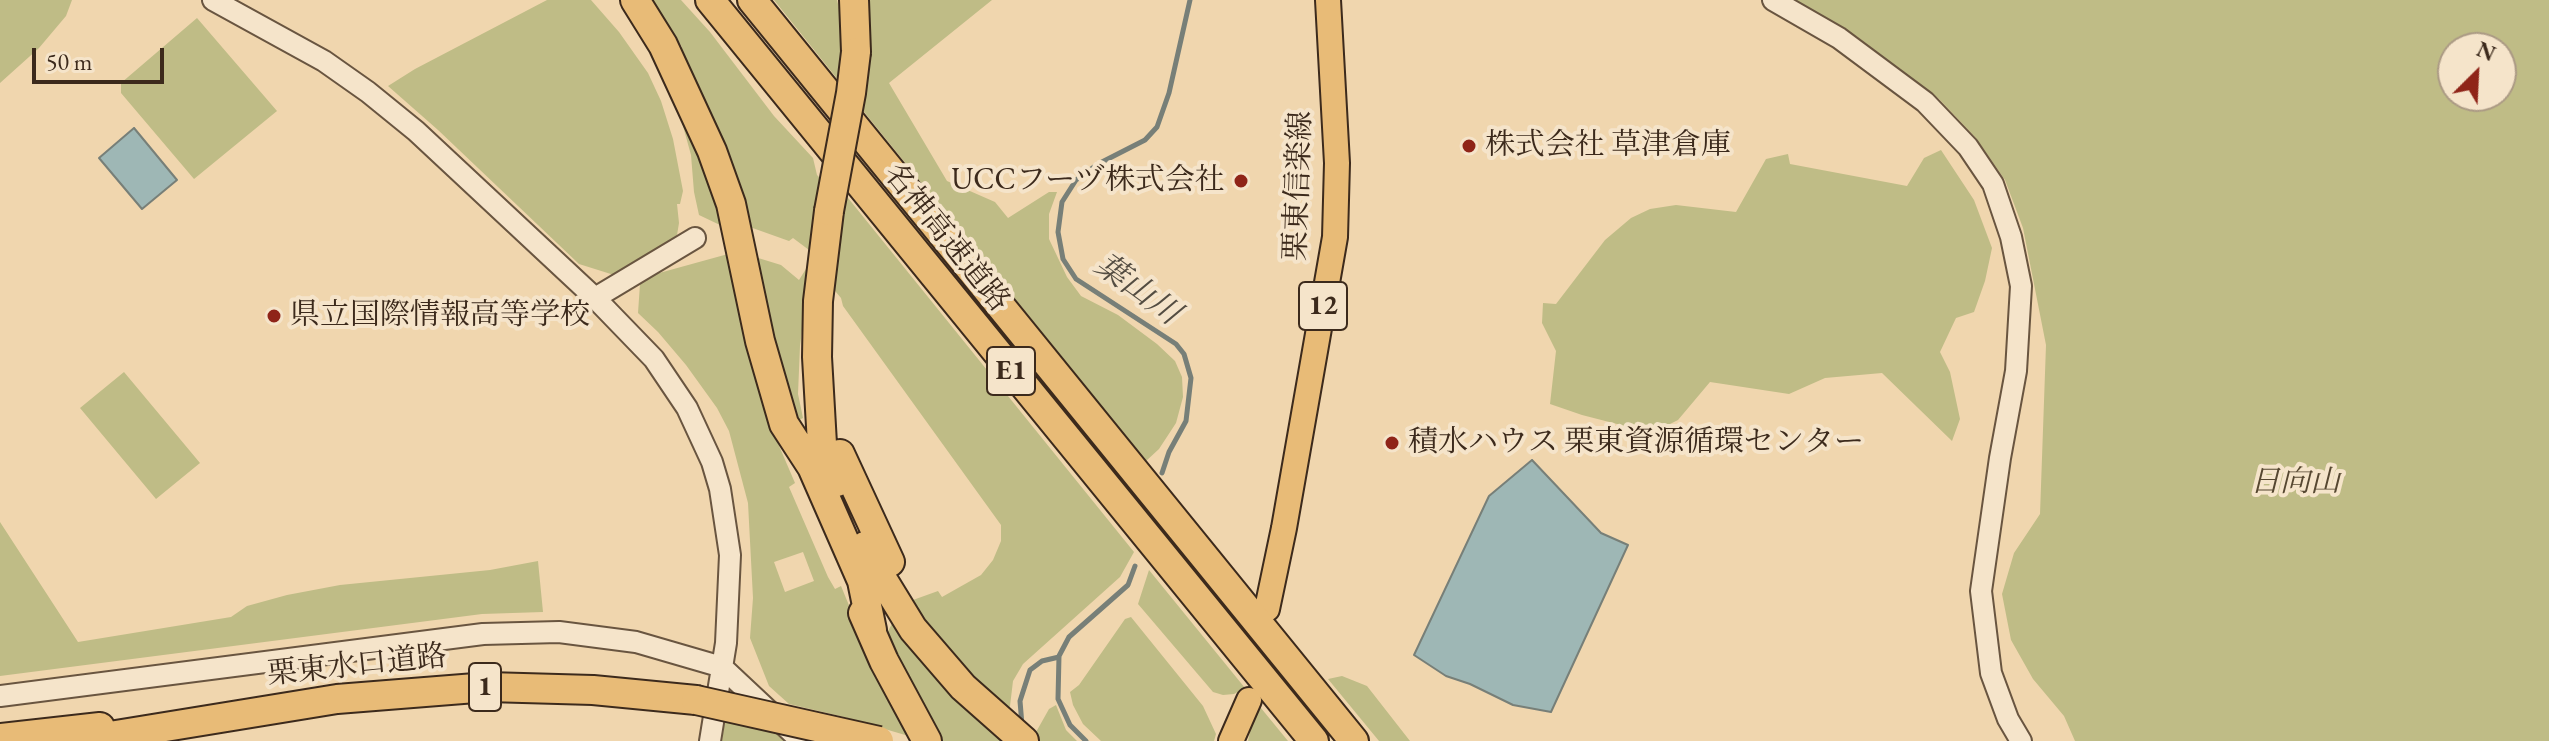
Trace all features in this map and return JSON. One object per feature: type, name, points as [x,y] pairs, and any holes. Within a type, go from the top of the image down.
[{"type":"highway","points":[[635,0],[663,45],[712,151],[731,204],[756,327],[784,424],[812,467],[862,581],[872,630],[884,661],[927,741]]},
{"type":"highway","name":"名神高速道路","points":[[710,0],[1314,741]]},
{"type":"highway","name":"名神高速道路","points":[[752,0],[1354,741]]},
{"type":"highway","points":[[854,0],[856,52],[829,211],[818,301],[818,402],[822,444],[875,567],[906,617],[963,687],[1024,741]]},
{"type":"highway","name":"栗東水口道路","points":[[79,741],[337,699],[488,687],[593,690],[696,700],[879,741]]},
{"type":"highway","name":"1","points":[[0,738],[275,708]]},
{"type":"highway","name":"1","points":[[167,741],[275,708]]},
{"type":"main road","name":"栗東信楽線","points":[[1267,609],[1335,237],[1337,163],[1328,0]]},
{"type":"main road","points":[[1231,741],[1249,700]]},
{"type":"street","points":[[213,0],[324,61],[416,131],[595,298],[654,359],[687,408],[712,462],[726,516],[730,555],[726,643],[710,741]]},
{"type":"street","points":[[1773,0],[1839,38],[1925,102],[1968,147],[1993,184],[2011,237],[2021,286],[2016,371],[1981,591],[1991,673],[2008,719],[2021,741]]},
{"type":"street","points":[[595,298],[695,238]]},
{"type":"street","points":[[0,696],[483,634],[559,632],[636,642],[722,667],[801,741]]},
{"type":"green space","points":[[0,0],[72,0],[66,16],[39,48],[0,83]]},
{"type":"green space","points":[[547,0],[591,0],[648,73],[673,139],[683,191],[680,204],[677,204],[677,235],[614,275],[579,264],[388,86]]},
{"type":"green space","points":[[652,0],[681,0],[710,32],[774,116],[813,158],[817,175],[822,180],[809,250],[793,238],[789,241],[747,226],[720,225],[699,215],[691,155],[675,97],[682,47]]},
{"type":"green space","points":[[774,0],[837,0],[843,49],[839,81]]},
{"type":"green space","points":[[865,0],[992,0],[889,83],[947,181],[995,202],[1008,218],[1049,192],[1057,192],[1049,214],[1049,239],[1067,277],[1081,296],[1118,315],[1175,361],[1182,377],[1183,397],[1176,423],[1159,449],[1146,461],[860,107],[870,24]]},
{"type":"green space","name":"日向山","points":[[1794,0],[2549,0],[2549,741],[2075,741],[2064,716],[2033,679],[2011,640],[2002,594],[2014,553],[2040,514],[2046,345],[2023,228],[2005,180],[1975,137],[1939,99],[1856,36]]},
{"type":"green space","points":[[197,18],[277,111],[194,179],[121,93],[121,83]]},
{"type":"green space","points":[[1941,150],[1974,200],[1992,248],[1974,312],[1956,318],[1940,352],[1950,372],[1960,419],[1952,441],[1882,373],[1825,378],[1789,394],[1710,382],[1678,420],[1652,433],[1550,404],[1556,351],[1542,323],[1543,303],[1556,304],[1605,240],[1631,218],[1650,209],[1676,205],[1736,212],[1766,159],[1788,154],[1790,164],[1907,186],[1924,158]]},
{"type":"green space","points":[[844,193],[1134,552],[1120,577],[1023,664],[1013,681],[1006,716],[914,612],[913,600],[938,591],[942,597],[981,575],[993,560],[1001,541],[1001,525],[830,285]]},
{"type":"green space","points":[[728,254],[774,434],[795,483],[789,487],[828,577],[835,589],[841,586],[912,737],[789,704],[769,686],[750,638],[753,598],[748,503],[729,431],[717,408],[686,365],[638,313],[640,284],[652,275]],"holes":[[[803,552],[814,581],[785,592],[774,562]]]},
{"type":"green space","points":[[755,257],[781,265],[799,280],[811,261],[800,346],[798,394],[803,418],[799,420],[778,364]]},
{"type":"green space","points":[[124,372],[200,463],[156,499],[80,408]]},
{"type":"green space","points":[[0,522],[78,642],[231,617],[247,606],[340,585],[490,570],[538,561],[543,612],[482,614],[0,676]]},
{"type":"green space","points":[[1149,570],[1245,688],[1234,694],[1213,692],[1138,604]]},
{"type":"green space","points":[[896,616],[1008,741],[936,741],[885,637]]},
{"type":"green space","points":[[1131,617],[1203,706],[1216,734],[1214,741],[1101,741],[1083,724],[1070,692],[1079,685],[1125,619]]},
{"type":"green space","points":[[1342,676],[1367,686],[1410,741],[1379,741],[1328,679]]},
{"type":"green space","points":[[1256,702],[1288,741],[1248,741]]},
{"type":"green space","points":[[1056,705],[1066,730],[1077,741],[1031,741],[1049,709]]},
{"type":"green space","points":[[725,720],[783,731],[792,741],[722,741]]},
{"type":"water","points":[[134,128],[177,180],[142,209],[99,158]]},
{"type":"water","points":[[1532,460],[1601,533],[1628,545],[1551,712],[1513,705],[1446,676],[1414,655],[1489,496]]},
{"type":"waterway","name":"葉山川","points":[[1162,473],[1169,452],[1186,421],[1191,378],[1184,354],[1176,344],[1076,279],[1063,259],[1058,232],[1062,202],[1076,180],[1098,164],[1145,140],[1157,127],[1169,93],[1190,0]]},
{"type":"waterway","name":"葉山川","points":[[1086,741],[1070,725],[1058,699],[1059,656],[1069,637],[1128,585],[1135,566]]},
{"type":"waterway","points":[[1022,725],[1020,701],[1030,670],[1042,661],[1059,657]]},
{"type":"place","name":"株式会社 草津倉庫","points":[[1469,146]]},
{"type":"place","name":"UCCフーヅ株式会社","points":[[1241,181]]},
{"type":"place","name":"県立国際情報高等学校","points":[[274,316]]},
{"type":"place","name":"積水ハウス 栗東資源循環センター","points":[[1392,443]]}]
